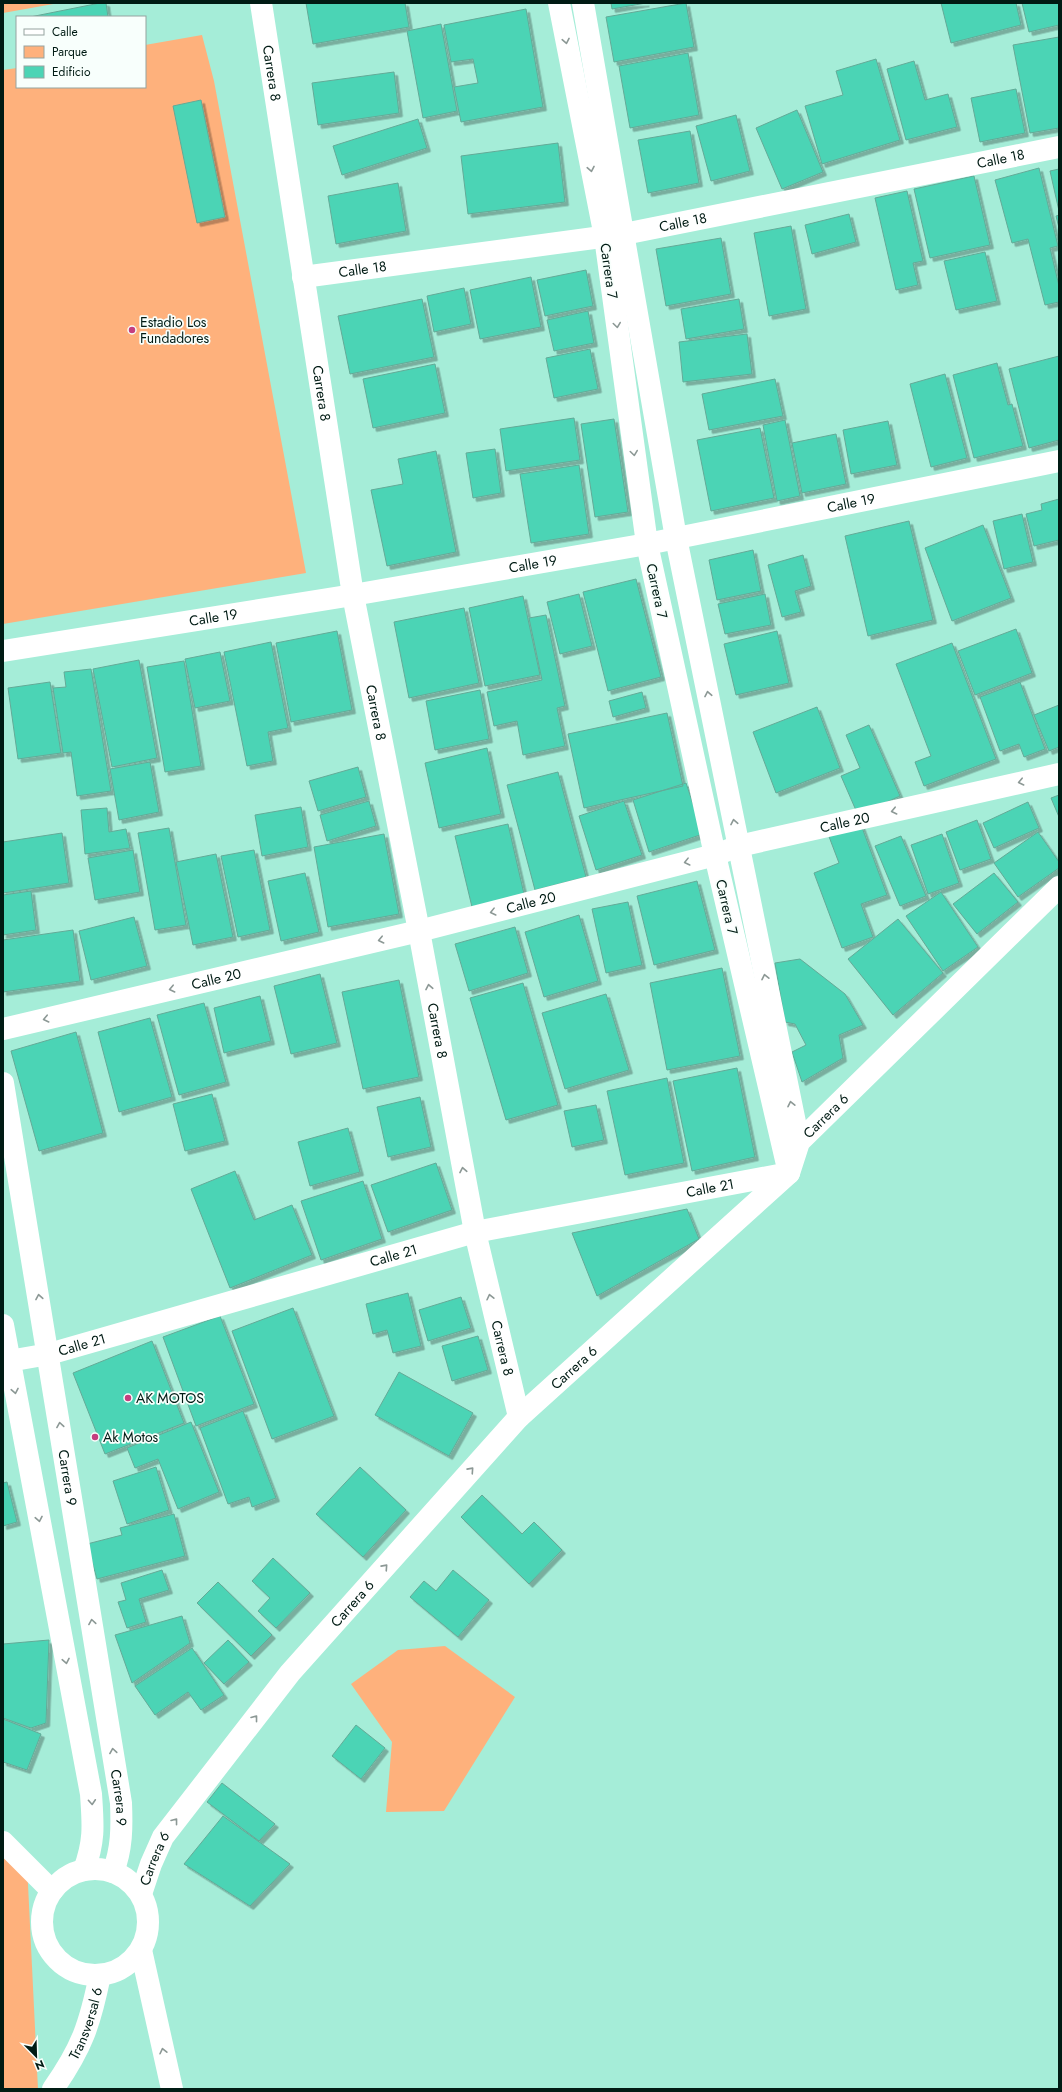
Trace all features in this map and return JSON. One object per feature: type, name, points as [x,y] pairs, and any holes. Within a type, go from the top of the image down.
[{"type":"street","name":"Carrera 8","points":[[261,3],[353,595],[419,931],[474,1232],[519,1417]]},
{"type":"street","name":"Carrera 7","points":[[559,3],[615,235],[799,1142]]},
{"type":"street","name":"Carrera 7","points":[[583,3],[615,235],[647,544],[715,855],[789,1173]]},
{"type":"street","name":"Calle 18","points":[[303,277],[615,235],[1059,148]]},
{"type":"street","name":"Calle 19","points":[[3,651],[353,595],[647,544],[1059,461]]},
{"type":"street","name":"Calle 20","points":[[3,1029],[419,931],[715,855],[739,846],[1059,774]]},
{"type":"street","name":"Carrera 6","points":[[141,1894],[151,1864],[163,1837],[290,1673],[519,1417],[789,1173],[799,1142],[1059,887]]},
{"type":"street","name":"Carrera 9","points":[[3,1083],[121,1803],[120,1855],[113,1872]]},
{"type":"street","name":"Calle 21","points":[[6,1362],[48,1354],[474,1232],[789,1173]]},
{"type":"street","name":"Carrera 9","points":[[3,1326],[6,1362],[91,1794],[94,1835],[91,1852],[84,1870]]},
{"type":"street","points":[[3,1842],[52,1891]]},
{"type":"street","points":[[99,1869],[113,1872],[129,1880],[141,1894],[148,1910],[148,1935],[141,1950],[116,1972],[100,1975],[78,1973],[59,1962],[51,1953],[43,1933],[42,1922],[46,1900],[52,1891],[70,1875],[84,1870],[99,1869]]},
{"type":"street","points":[[141,1950],[172,2089]]},
{"type":"street","name":"Transversal 6","points":[[53,2089],[69,2066],[85,2035],[92,2012],[100,1975]]},
{"type":"green space","points":[[3,3],[59,3],[3,13]]},
{"type":"green space","name":"Estadio Los Fundadores","points":[[202,35],[214,81],[306,573],[3,624],[3,70],[16,68],[16,88],[146,88],[146,45]]},
{"type":"green space","points":[[445,1646],[515,1697],[444,1811],[386,1812],[392,1742],[351,1684],[398,1650]]},
{"type":"green space","points":[[3,1845],[27,1864],[38,2089],[3,2089]]},
{"type":"building","points":[[106,3],[108,16],[35,16]]},
{"type":"building","points":[[306,3],[405,3],[409,27],[313,44]]},
{"type":"building","points":[[611,3],[646,3],[612,9]]},
{"type":"building","points":[[686,3],[694,47],[614,62],[606,17]]},
{"type":"building","points":[[941,3],[1016,3],[1021,25],[951,43]]},
{"type":"building","points":[[1022,3],[1059,3],[1059,25],[1029,32]]},
{"type":"building","points":[[526,9],[543,107],[461,122],[454,87],[478,83],[473,59],[451,62],[444,25]]},
{"type":"building","points":[[441,24],[457,111],[423,118],[407,31]]},
{"type":"building","points":[[1059,37],[1059,128],[1030,133],[1013,45]]},
{"type":"building","points":[[688,53],[699,115],[630,128],[619,66]]},
{"type":"building","points":[[876,59],[900,140],[822,164],[805,106],[843,95],[836,71]]},
{"type":"building","points":[[914,61],[925,100],[948,94],[957,127],[906,140],[887,69]]},
{"type":"building","points":[[394,72],[399,113],[318,125],[312,83]]},
{"type":"building","points":[[1016,89],[1025,133],[980,142],[971,98]]},
{"type":"building","points":[[201,100],[225,217],[197,223],[173,106]]},
{"type":"building","points":[[797,110],[823,172],[782,189],[756,128]]},
{"type":"building","points":[[736,115],[750,171],[711,181],[696,126]]},
{"type":"building","points":[[418,119],[427,148],[342,175],[333,146]]},
{"type":"building","points":[[690,131],[699,183],[648,193],[638,140]]},
{"type":"building","points":[[558,143],[565,202],[468,214],[461,156]]},
{"type":"building","points":[[1039,168],[1058,246],[1050,248],[1059,286],[1059,302],[1045,305],[1028,239],[1012,243],[995,180]]},
{"type":"building","points":[[1059,169],[1059,211],[1050,171]]},
{"type":"building","points":[[974,176],[990,245],[930,258],[914,189]]},
{"type":"building","points":[[398,183],[406,231],[336,244],[328,196]]},
{"type":"building","points":[[907,191],[923,261],[913,263],[918,285],[896,290],[875,198]]},
{"type":"building","points":[[849,214],[856,242],[812,254],[805,225]]},
{"type":"building","points":[[1059,215],[1059,228],[1056,216]]},
{"type":"building","points":[[791,226],[806,309],[769,316],[754,233]]},
{"type":"building","points":[[721,238],[731,294],[666,306],[656,249]]},
{"type":"building","points":[[985,252],[997,301],[956,310],[944,261]]},
{"type":"building","points":[[586,270],[593,306],[545,316],[537,280]]},
{"type":"building","points":[[531,277],[541,327],[480,339],[470,290]]},
{"type":"building","points":[[464,288],[471,324],[434,332],[427,296]]},
{"type":"building","points":[[422,299],[434,357],[350,374],[338,316]]},
{"type":"building","points":[[739,299],[744,329],[686,339],[681,309]]},
{"type":"building","points":[[588,311],[594,343],[554,351],[547,320]]},
{"type":"building","points":[[747,334],[752,374],[683,382],[679,342]]},
{"type":"building","points":[[590,349],[598,389],[554,398],[546,358]]},
{"type":"building","points":[[1059,356],[1059,440],[1029,448],[1009,369]]},
{"type":"building","points":[[997,363],[1008,405],[1012,404],[1023,446],[974,458],[953,375]]},
{"type":"building","points":[[435,364],[445,413],[373,428],[363,379]]},
{"type":"building","points":[[945,374],[967,458],[931,467],[910,384]]},
{"type":"building","points":[[775,379],[783,416],[709,430],[702,394]]},
{"type":"building","points":[[574,418],[580,460],[506,471],[500,429]]},
{"type":"building","points":[[614,419],[628,512],[595,517],[581,424]]},
{"type":"building","points":[[785,420],[800,496],[777,501],[763,425]]},
{"type":"building","points":[[888,421],[897,465],[851,474],[843,430]]},
{"type":"building","points":[[760,428],[774,498],[711,511],[697,440]]},
{"type":"building","points":[[836,434],[846,484],[802,493],[792,443]]},
{"type":"building","points":[[495,449],[501,493],[473,498],[466,453]]},
{"type":"building","points":[[436,451],[456,552],[387,566],[371,490],[403,484],[398,459]]},
{"type":"building","points":[[579,465],[589,534],[531,543],[520,474]]},
{"type":"building","points":[[1059,499],[1059,540],[1034,546],[1026,514],[1042,510],[1041,504]]},
{"type":"building","points":[[1022,514],[1033,562],[1004,569],[993,521]]},
{"type":"building","points":[[909,521],[933,620],[868,636],[845,536]]},
{"type":"building","points":[[983,525],[1011,598],[952,621],[925,548]]},
{"type":"building","points":[[753,550],[761,591],[717,600],[709,560]]},
{"type":"building","points":[[803,555],[811,586],[795,591],[801,612],[782,617],[768,565]]},
{"type":"building","points":[[636,579],[661,677],[608,691],[583,592]]},
{"type":"building","points":[[579,594],[592,646],[560,654],[547,602]]},
{"type":"building","points":[[765,594],[771,625],[725,634],[718,604]]},
{"type":"building","points":[[523,596],[540,675],[485,686],[469,608]]},
{"type":"building","points":[[464,608],[479,683],[409,698],[394,622]]},
{"type":"building","points":[[546,615],[565,706],[557,708],[565,746],[523,755],[517,721],[494,726],[487,692],[542,680],[529,618]]},
{"type":"building","points":[[1016,629],[1032,673],[975,695],[958,651]]},
{"type":"building","points":[[337,631],[352,710],[291,722],[276,643]]},
{"type":"building","points":[[777,631],[789,683],[736,695],[724,644]]},
{"type":"building","points":[[271,642],[288,728],[268,732],[273,761],[247,766],[224,652]]},
{"type":"building","points":[[952,643],[996,759],[924,786],[915,762],[931,756],[896,664]]},
{"type":"building","points":[[220,652],[230,701],[195,708],[185,659]]},
{"type":"building","points":[[139,660],[157,758],[112,767],[93,669]]},
{"type":"building","points":[[184,661],[201,766],[165,772],[147,667]]},
{"type":"building","points":[[91,669],[111,791],[77,796],[71,752],[63,753],[53,688],[66,687],[64,672]]},
{"type":"building","points":[[50,682],[61,753],[18,759],[8,688]]},
{"type":"building","points":[[1020,682],[1045,749],[1024,757],[1019,744],[1000,751],[980,697]]},
{"type":"building","points":[[480,690],[489,739],[435,750],[426,701]]},
{"type":"building","points":[[642,692],[646,708],[613,717],[609,701]]},
{"type":"building","points":[[1059,705],[1059,747],[1049,751],[1034,715]]},
{"type":"building","points":[[817,707],[840,768],[776,793],[753,732]]},
{"type":"building","points":[[667,713],[683,786],[584,808],[568,734]]},
{"type":"building","points":[[869,725],[900,796],[858,815],[841,776],[860,768],[846,735]]},
{"type":"building","points":[[487,748],[501,814],[439,828],[425,763]]},
{"type":"building","points":[[150,762],[159,812],[119,820],[110,769]]},
{"type":"building","points":[[358,767],[366,797],[318,811],[309,781]]},
{"type":"building","points":[[558,772],[586,877],[535,890],[507,785]]},
{"type":"building","points":[[686,783],[703,834],[649,852],[633,800]]},
{"type":"building","points":[[1059,795],[1059,817],[1051,798]]},
{"type":"building","points":[[369,801],[376,826],[327,841],[320,815]]},
{"type":"building","points":[[624,801],[642,855],[596,870],[579,816]]},
{"type":"building","points":[[1028,802],[1039,828],[994,848],[983,823]]},
{"type":"building","points":[[301,807],[308,847],[262,856],[255,815]]},
{"type":"building","points":[[107,808],[109,832],[126,829],[130,848],[85,854],[81,810]]},
{"type":"building","points":[[977,820],[991,859],[960,870],[946,832]]},
{"type":"building","points":[[860,822],[887,895],[861,904],[873,937],[842,948],[814,873],[839,863],[828,834]]},
{"type":"building","points":[[508,824],[524,894],[472,907],[455,836]]},
{"type":"building","points":[[169,828],[186,925],[155,930],[138,833]]},
{"type":"building","points":[[1038,832],[1059,862],[1059,868],[1018,897],[994,863]]},
{"type":"building","points":[[62,833],[69,883],[3,893],[3,842]]},
{"type":"building","points":[[384,834],[399,914],[328,927],[314,847]]},
{"type":"building","points":[[942,834],[959,883],[928,894],[911,845]]},
{"type":"building","points":[[901,836],[926,896],[900,906],[875,846]]},
{"type":"building","points":[[133,850],[140,892],[95,900],[88,858]]},
{"type":"building","points":[[254,850],[270,930],[238,937],[221,856]]},
{"type":"building","points":[[216,854],[233,937],[193,945],[176,862]]},
{"type":"building","points":[[305,873],[319,932],[281,941],[268,881]]},
{"type":"building","points":[[994,873],[1018,902],[977,934],[953,904]]},
{"type":"building","points":[[697,881],[715,950],[654,965],[637,896]]},
{"type":"building","points":[[31,891],[36,930],[3,935],[3,895]]},
{"type":"building","points":[[941,892],[978,947],[943,971],[906,916]]},
{"type":"building","points":[[628,902],[642,965],[606,973],[592,909]]},
{"type":"building","points":[[579,915],[598,981],[544,997],[525,932]]},
{"type":"building","points":[[134,917],[147,966],[91,980],[79,931]]},
{"type":"building","points":[[898,919],[943,973],[893,1015],[848,959]]},
{"type":"building","points":[[515,927],[528,973],[469,991],[455,944]]},
{"type":"building","points":[[73,930],[80,981],[3,992],[3,940]]},
{"type":"building","points":[[800,959],[845,994],[863,1025],[839,1035],[843,1058],[802,1082],[792,1052],[806,1045],[795,1024],[785,1022],[775,963]]},
{"type":"building","points":[[722,968],[740,1056],[667,1070],[650,983]]},
{"type":"building","points":[[320,974],[337,1043],[291,1054],[274,986]]},
{"type":"building","points":[[399,980],[419,1077],[363,1089],[342,992]]},
{"type":"building","points":[[523,983],[558,1105],[506,1120],[470,998]]},
{"type":"building","points":[[606,994],[629,1070],[565,1089],[542,1013]]},
{"type":"building","points":[[260,996],[271,1041],[224,1053],[214,1008]]},
{"type":"building","points":[[204,1003],[226,1082],[179,1095],[157,1015]]},
{"type":"building","points":[[150,1018],[172,1097],[119,1112],[98,1032]]},
{"type":"building","points":[[76,1032],[103,1133],[39,1151],[11,1051]]},
{"type":"building","points":[[737,1068],[755,1157],[692,1171],[673,1081]]},
{"type":"building","points":[[667,1078],[684,1163],[625,1175],[607,1091]]},
{"type":"building","points":[[212,1094],[225,1141],[185,1151],[173,1104]]},
{"type":"building","points":[[420,1097],[431,1147],[388,1157],[377,1107]]},
{"type":"building","points":[[596,1105],[604,1140],[572,1147],[564,1111]]},
{"type":"building","points":[[348,1128],[360,1172],[310,1186],[298,1142]]},
{"type":"building","points":[[436,1163],[452,1210],[388,1232],[371,1185]]},
{"type":"building","points":[[235,1171],[254,1220],[292,1205],[312,1255],[230,1288],[191,1189]]},
{"type":"building","points":[[363,1181],[382,1239],[321,1260],[301,1201]]},
{"type":"building","points":[[687,1209],[699,1239],[597,1296],[572,1233]]},
{"type":"building","points":[[408,1293],[421,1346],[393,1353],[387,1330],[373,1334],[366,1304]]},
{"type":"building","points":[[461,1297],[471,1328],[428,1341],[419,1310]]},
{"type":"building","points":[[293,1308],[334,1416],[272,1439],[232,1331]]},
{"type":"building","points":[[220,1316],[254,1404],[196,1426],[163,1337]]},
{"type":"building","points":[[478,1336],[488,1370],[452,1381],[442,1346]]},
{"type":"building","name":"AK MOTOS","points":[[152,1341],[184,1423],[105,1454],[73,1373]]},
{"type":"building","points":[[399,1372],[473,1413],[449,1456],[375,1415]]},
{"type":"building","points":[[243,1411],[276,1498],[252,1507],[249,1497],[228,1504],[200,1428]]},
{"type":"building","points":[[191,1422],[219,1492],[178,1509],[158,1459],[135,1468],[127,1448]]},
{"type":"building","points":[[156,1467],[169,1510],[127,1524],[113,1481]]},
{"type":"building","points":[[360,1467],[406,1510],[363,1557],[316,1514]]},
{"type":"building","points":[[7,1482],[17,1522],[3,1526],[3,1483]]},
{"type":"building","points":[[482,1495],[522,1534],[534,1522],[562,1550],[529,1584],[461,1517]]},
{"type":"building","points":[[174,1514],[185,1556],[97,1579],[87,1544],[122,1535],[120,1528]]},
{"type":"building","points":[[273,1558],[310,1593],[276,1628],[258,1611],[270,1598],[252,1581]]},
{"type":"building","points":[[162,1570],[169,1590],[139,1599],[146,1622],[127,1628],[118,1602],[126,1600],[121,1583]]},
{"type":"building","points":[[453,1570],[489,1600],[458,1637],[410,1597],[424,1581],[436,1591]]},
{"type":"building","points":[[218,1582],[272,1635],[251,1656],[197,1603]]},
{"type":"building","points":[[182,1616],[190,1643],[132,1683],[115,1635]]},
{"type":"building","points":[[49,1640],[46,1723],[31,1728],[3,1718],[3,1644]]},
{"type":"building","points":[[228,1640],[249,1662],[224,1684],[204,1663]]},
{"type":"building","points":[[192,1648],[224,1695],[201,1710],[188,1692],[155,1715],[135,1686]]},
{"type":"building","points":[[3,1719],[41,1734],[27,1770],[3,1762]]},
{"type":"building","points":[[356,1725],[385,1748],[361,1779],[332,1756]]},
{"type":"building","points":[[222,1783],[275,1824],[259,1841],[207,1802]]},
{"type":"building","points":[[223,1816],[290,1864],[250,1906],[184,1864]]},
{"type":"place","name":"Estadio Los Fundadores","points":[[132,330]]},
{"type":"place","name":"AK MOTOS","points":[[128,1398]]},
{"type":"place","name":"Ak Motos","points":[[95,1437]]}]
